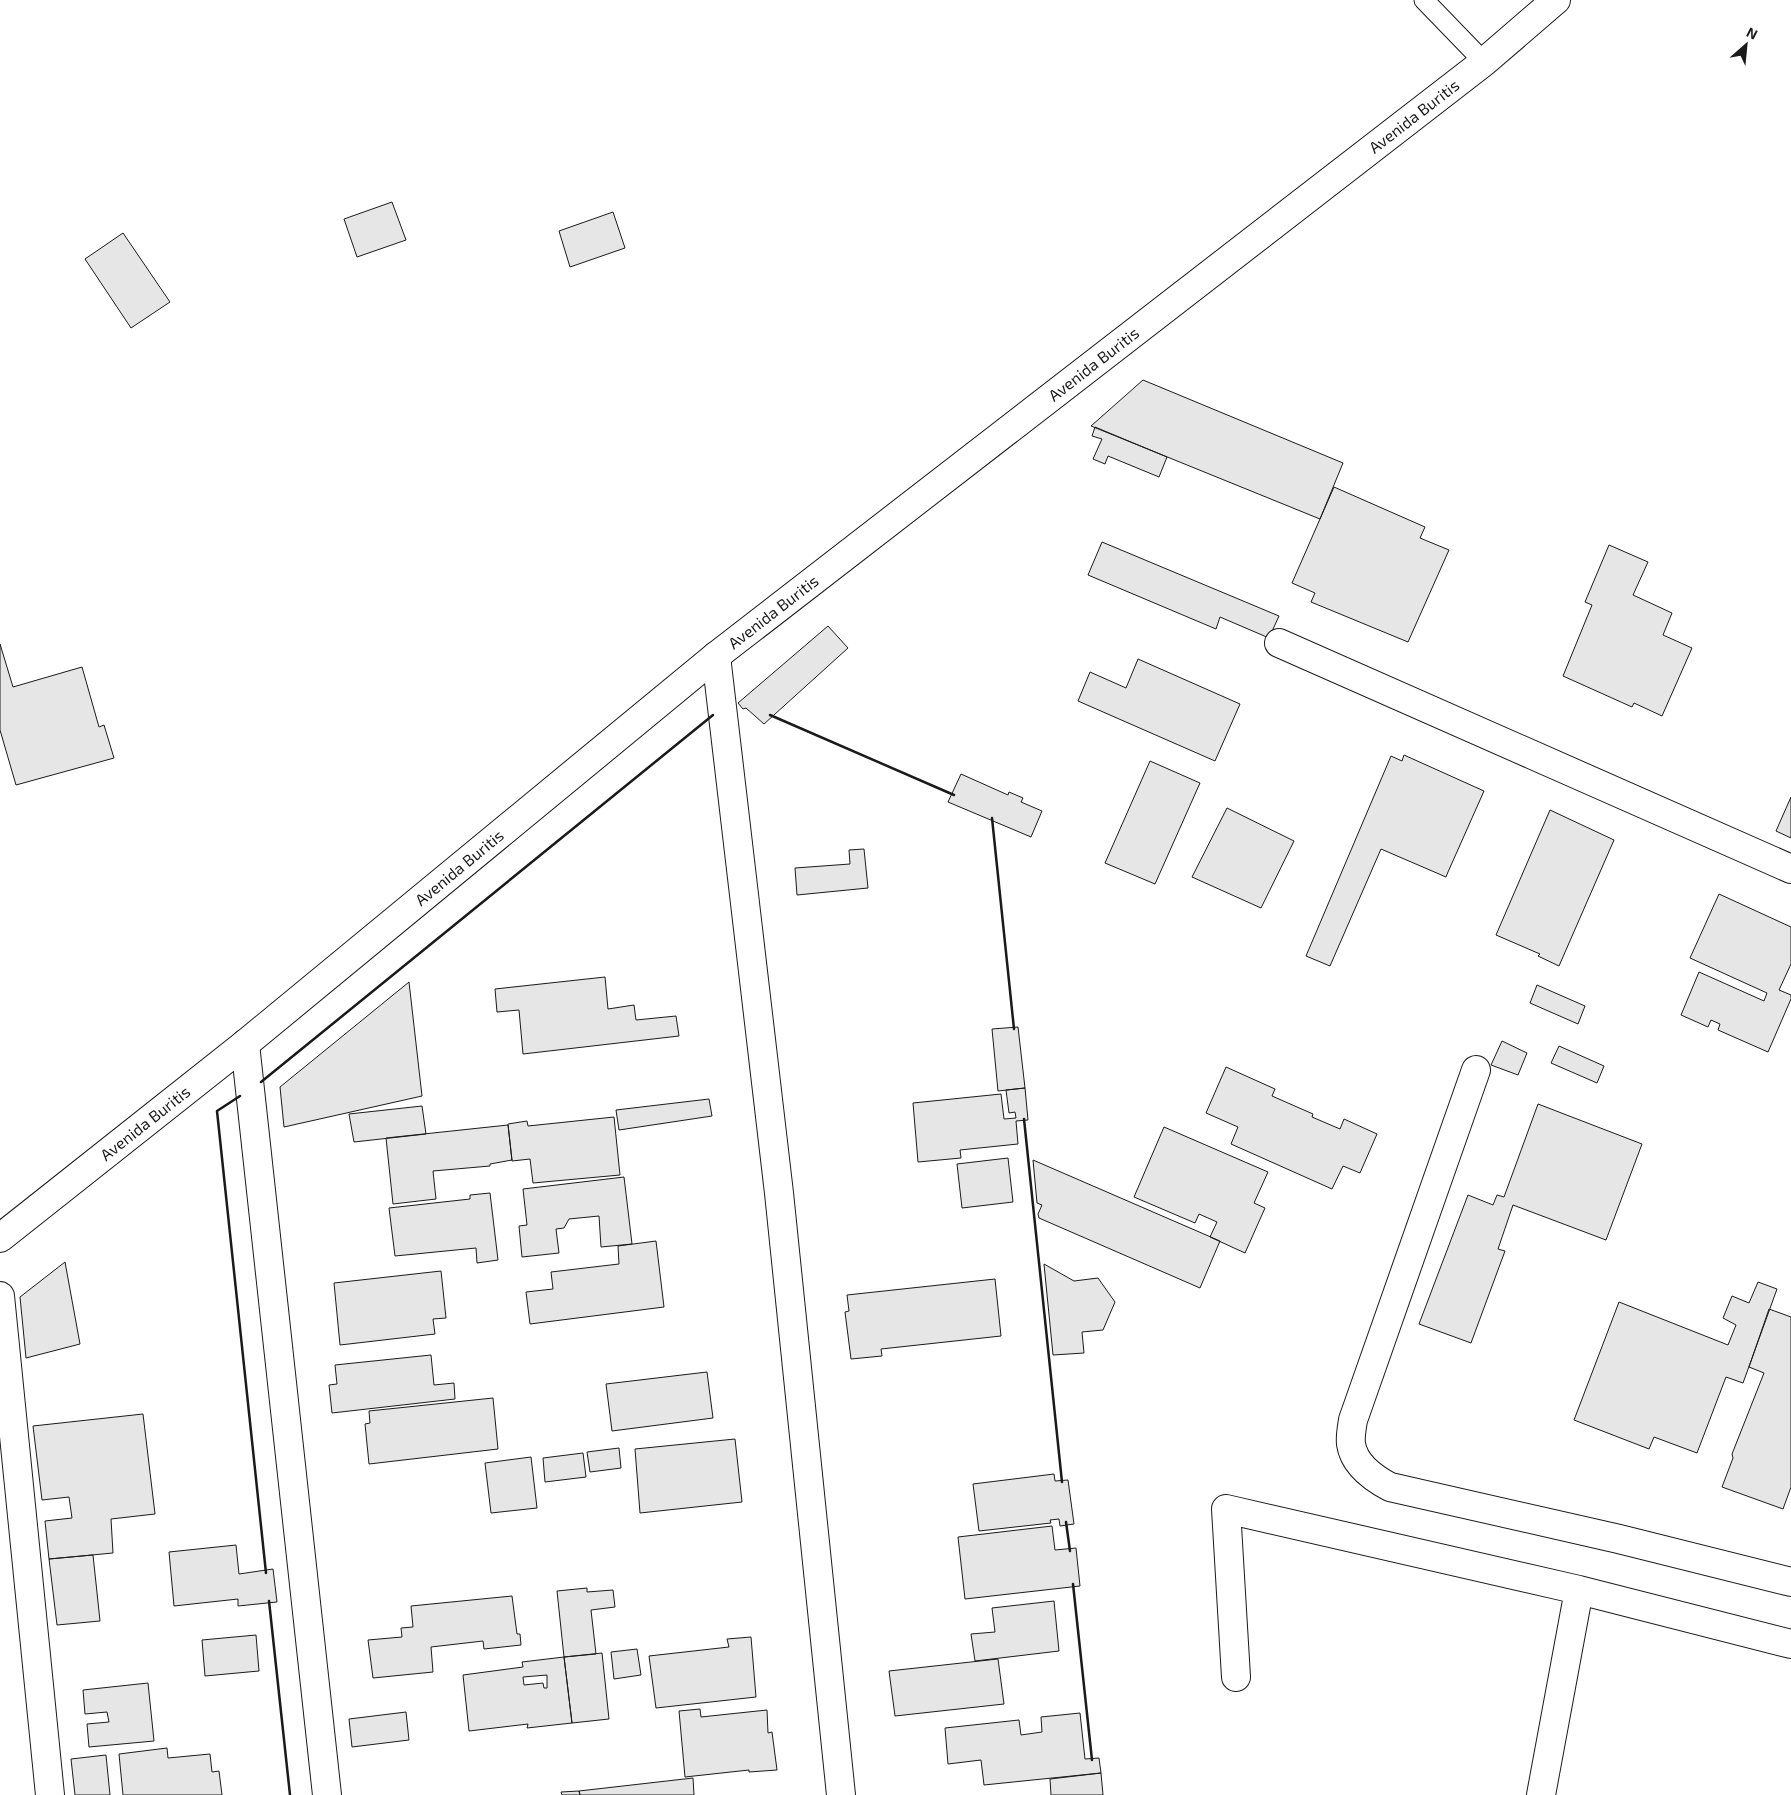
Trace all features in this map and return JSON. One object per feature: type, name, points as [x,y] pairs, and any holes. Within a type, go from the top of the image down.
[{"type":"street","name":"Avenida Buritis","points":[[0,1238],[245,1044],[716,656],[1484,62],[1556,0]]},
{"type":"street","points":[[1279,643],[1791,869]]},
{"type":"street","points":[[716,656],[778,1193],[842,1795]]},
{"type":"street","points":[[245,1044],[327,1795]]},
{"type":"street","points":[[1476,1070],[1353,1420],[1351,1444],[1358,1461],[1373,1478],[1390,1487],[1619,1539],[1791,1582]]},
{"type":"street","points":[[0,1296],[50,1795]]},
{"type":"street","points":[[1236,1677],[1226,1509],[1579,1590],[1791,1644]]},
{"type":"street","points":[[1541,1795],[1579,1590]]},
{"type":"lane","points":[[1424,0],[1484,62]]},
{"type":"building","points":[[392,202],[406,240],[357,257],[344,219]]},
{"type":"building","points":[[613,212],[625,248],[570,267],[559,231]]},
{"type":"building","points":[[123,233],[170,302],[131,328],[85,259]]},
{"type":"building","points":[[1143,380],[1343,463],[1320,519],[1091,426]]},
{"type":"building","points":[[1095,427],[1167,457],[1159,477],[1108,456],[1105,464],[1093,459],[1102,439],[1092,436]]},
{"type":"building","points":[[1334,487],[1425,527],[1420,538],[1449,550],[1408,642],[1311,602],[1315,593],[1292,583]]},
{"type":"building","points":[[1102,542],[1279,616],[1269,638],[1220,617],[1216,629],[1088,575]]},
{"type":"building","points":[[1609,545],[1648,562],[1633,595],[1672,613],[1663,635],[1692,648],[1662,716],[1634,703],[1632,707],[1563,676],[1592,605],[1585,602]]},
{"type":"building","points":[[828,626],[848,648],[764,724],[746,708],[743,709],[738,703]]},
{"type":"building","points":[[0,644],[13,687],[82,667],[99,727],[104,725],[114,758],[16,785],[0,730]]},
{"type":"building","points":[[1138,659],[1240,704],[1215,761],[1078,701],[1090,672],[1126,688]]},
{"type":"building","points":[[1404,755],[1484,791],[1446,877],[1381,849],[1330,966],[1306,956],[1391,756],[1402,761]]},
{"type":"building","points":[[1150,761],[1200,783],[1155,884],[1105,863]]},
{"type":"building","points":[[961,774],[1008,795],[1009,792],[1023,798],[1021,802],[1042,811],[1031,837],[948,802]]},
{"type":"building","points":[[1791,797],[1791,838],[1776,831]]},
{"type":"building","points":[[1227,808],[1294,841],[1261,908],[1192,877]]},
{"type":"building","points":[[1550,810],[1614,840],[1559,966],[1538,956],[1540,954],[1496,935]]},
{"type":"building","points":[[864,849],[868,888],[797,895],[795,868],[850,864],[849,850]]},
{"type":"building","points":[[1719,894],[1791,927],[1791,964],[1779,990],[1791,995],[1791,999],[1768,1052],[1718,1030],[1720,1024],[1711,1020],[1708,1027],[1681,1015],[1699,972],[1764,1001],[1767,993],[1690,958]]},
{"type":"building","points":[[605,977],[608,1009],[634,1005],[636,1020],[676,1016],[679,1036],[523,1054],[519,1010],[497,1012],[495,989]]},
{"type":"building","points":[[409,982],[422,1096],[284,1127],[280,1087]]},
{"type":"building","points":[[1537,985],[1585,1006],[1578,1024],[1530,1003]]},
{"type":"building","points":[[1018,1027],[1025,1088],[998,1091],[992,1029]]},
{"type":"building","points":[[1502,1041],[1527,1053],[1518,1075],[1491,1065]]},
{"type":"building","points":[[1559,1046],[1604,1066],[1597,1083],[1551,1063]]},
{"type":"building","points":[[1226,1067],[1275,1089],[1272,1096],[1313,1114],[1312,1117],[1340,1129],[1344,1119],[1377,1134],[1360,1173],[1343,1166],[1332,1189],[1231,1144],[1238,1127],[1206,1113]]},
{"type":"building","points":[[1025,1088],[1028,1120],[1016,1121],[1018,1144],[960,1150],[961,1158],[918,1162],[913,1103],[1001,1094],[1004,1119],[1016,1118],[1015,1112],[1009,1113],[1006,1090]]},
{"type":"building","points":[[709,1099],[712,1116],[619,1130],[616,1110]]},
{"type":"building","points":[[1538,1104],[1642,1144],[1606,1240],[1513,1205],[1498,1249],[1505,1251],[1471,1343],[1419,1324],[1468,1195],[1493,1205],[1497,1195],[1504,1197]]},
{"type":"building","points":[[422,1106],[426,1134],[354,1142],[349,1114]]},
{"type":"building","points":[[614,1117],[620,1175],[533,1183],[530,1159],[512,1161],[508,1124],[527,1121],[528,1126]]},
{"type":"building","points":[[508,1125],[512,1160],[490,1164],[490,1166],[433,1171],[436,1199],[393,1204],[386,1138]]},
{"type":"building","points":[[1164,1127],[1268,1172],[1254,1203],[1265,1208],[1245,1253],[1210,1237],[1217,1222],[1199,1214],[1195,1223],[1134,1197]]},
{"type":"building","points":[[1008,1158],[1013,1202],[962,1208],[957,1164]]},
{"type":"building","points":[[1033,1160],[1220,1241],[1200,1288],[1039,1218],[1038,1214],[1042,1205],[1037,1203]]},
{"type":"building","points":[[624,1177],[632,1244],[601,1247],[599,1216],[569,1219],[564,1228],[556,1229],[559,1253],[522,1257],[519,1226],[527,1225],[523,1189]]},
{"type":"building","points":[[490,1193],[498,1260],[477,1263],[476,1248],[395,1256],[389,1208],[470,1199],[470,1195]]},
{"type":"building","points":[[656,1241],[664,1307],[530,1324],[526,1292],[553,1289],[551,1272],[619,1264],[618,1246]]},
{"type":"building","points":[[65,1262],[80,1344],[26,1358],[20,1297]]},
{"type":"building","points":[[1044,1264],[1074,1281],[1098,1278],[1115,1302],[1103,1330],[1082,1332],[1084,1353],[1053,1355]]},
{"type":"building","points":[[441,1271],[446,1318],[433,1319],[435,1334],[340,1345],[334,1283]]},
{"type":"building","points":[[995,1279],[1001,1336],[881,1349],[882,1356],[851,1359],[845,1312],[849,1311],[847,1295]]},
{"type":"building","points":[[1758,1282],[1777,1289],[1743,1383],[1726,1377],[1697,1453],[1654,1437],[1649,1449],[1574,1420],[1619,1302],[1728,1345],[1736,1325],[1723,1318],[1732,1296],[1749,1303]]},
{"type":"building","points":[[1769,1309],[1791,1317],[1791,1487],[1783,1509],[1722,1487],[1733,1458],[1732,1454],[1764,1373],[1749,1367]]},
{"type":"building","points":[[431,1355],[434,1385],[454,1383],[455,1399],[332,1413],[329,1385],[337,1384],[335,1365]]},
{"type":"building","points":[[707,1372],[713,1418],[612,1431],[606,1384]]},
{"type":"building","points":[[493,1398],[498,1449],[369,1464],[365,1424],[370,1423],[369,1411]]},
{"type":"building","points":[[143,1414],[155,1514],[111,1519],[113,1553],[49,1559],[45,1521],[72,1518],[69,1497],[42,1500],[33,1426]]},
{"type":"building","points":[[735,1439],[742,1502],[640,1513],[635,1449]]},
{"type":"building","points":[[619,1448],[621,1468],[590,1472],[587,1452]]},
{"type":"building","points":[[583,1453],[586,1477],[545,1482],[543,1458]]},
{"type":"building","points":[[531,1457],[537,1508],[491,1513],[485,1463]]},
{"type":"building","points":[[1054,1474],[1055,1481],[1068,1480],[1074,1524],[1060,1526],[1059,1519],[1050,1520],[1051,1523],[979,1531],[973,1484]]},
{"type":"building","points":[[1052,1526],[1055,1550],[1076,1548],[1080,1586],[965,1599],[958,1537]]},
{"type":"building","points":[[236,1545],[239,1574],[273,1569],[277,1602],[238,1606],[238,1599],[174,1606],[169,1552]]},
{"type":"building","points":[[93,1555],[100,1621],[57,1625],[49,1559]]},
{"type":"building","points":[[587,1588],[587,1592],[613,1590],[615,1607],[591,1610],[596,1654],[564,1657],[557,1591]]},
{"type":"building","points":[[512,1596],[517,1634],[520,1634],[521,1645],[484,1649],[483,1641],[431,1647],[433,1672],[373,1678],[368,1640],[402,1637],[401,1628],[413,1627],[411,1606]]},
{"type":"building","points":[[1054,1601],[1059,1651],[975,1661],[971,1634],[995,1632],[992,1608]]},
{"type":"building","points":[[256,1635],[259,1671],[205,1676],[202,1640]]},
{"type":"building","points":[[751,1637],[756,1697],[656,1708],[649,1656],[729,1647],[727,1639]]},
{"type":"building","points":[[637,1649],[641,1675],[614,1679],[611,1652]]},
{"type":"building","points":[[602,1653],[609,1719],[572,1723],[564,1657]]},
{"type":"building","points":[[564,1657],[572,1723],[527,1728],[528,1724],[469,1731],[463,1675],[523,1667],[522,1662]],"holes":[[[547,1675],[547,1688],[544,1688],[543,1683],[524,1685],[523,1677]]]},
{"type":"building","points":[[998,1659],[1004,1704],[895,1716],[889,1671]]},
{"type":"building","points":[[148,1683],[154,1741],[89,1747],[87,1724],[109,1722],[107,1712],[85,1714],[83,1690]]},
{"type":"building","points":[[700,1709],[701,1717],[767,1710],[768,1733],[772,1732],[777,1770],[749,1772],[749,1770],[685,1777],[679,1711]]},
{"type":"building","points":[[406,1712],[409,1740],[352,1747],[349,1719]]},
{"type":"building","points":[[1080,1713],[1085,1759],[1099,1758],[1101,1773],[984,1785],[981,1760],[948,1764],[945,1728],[1019,1720],[1021,1735],[1042,1732],[1041,1717]]},
{"type":"building","points":[[167,1748],[168,1758],[210,1754],[212,1772],[219,1771],[222,1795],[123,1795],[119,1754]]},
{"type":"building","points":[[106,1755],[110,1795],[75,1795],[71,1759]]},
{"type":"building","points":[[1101,1773],[1103,1795],[1051,1795],[1050,1779]]},
{"type":"building","points":[[693,1778],[694,1795],[580,1795],[579,1791]]},
{"type":"building","points":[[579,1791],[580,1795],[562,1795],[561,1792]]},
{"type":"wall","points":[[261,1082],[713,715]]},
{"type":"wall","points":[[770,715],[954,795]]},
{"type":"wall","points":[[992,818],[1014,1029]]},
{"type":"wall","points":[[240,1096],[217,1111],[266,1573]]},
{"type":"wall","points":[[1024,1119],[1062,1482]]},
{"type":"wall","points":[[1066,1522],[1070,1551]]},
{"type":"wall","points":[[1073,1584],[1092,1760]]},
{"type":"wall","points":[[269,1601],[290,1795]]}]
